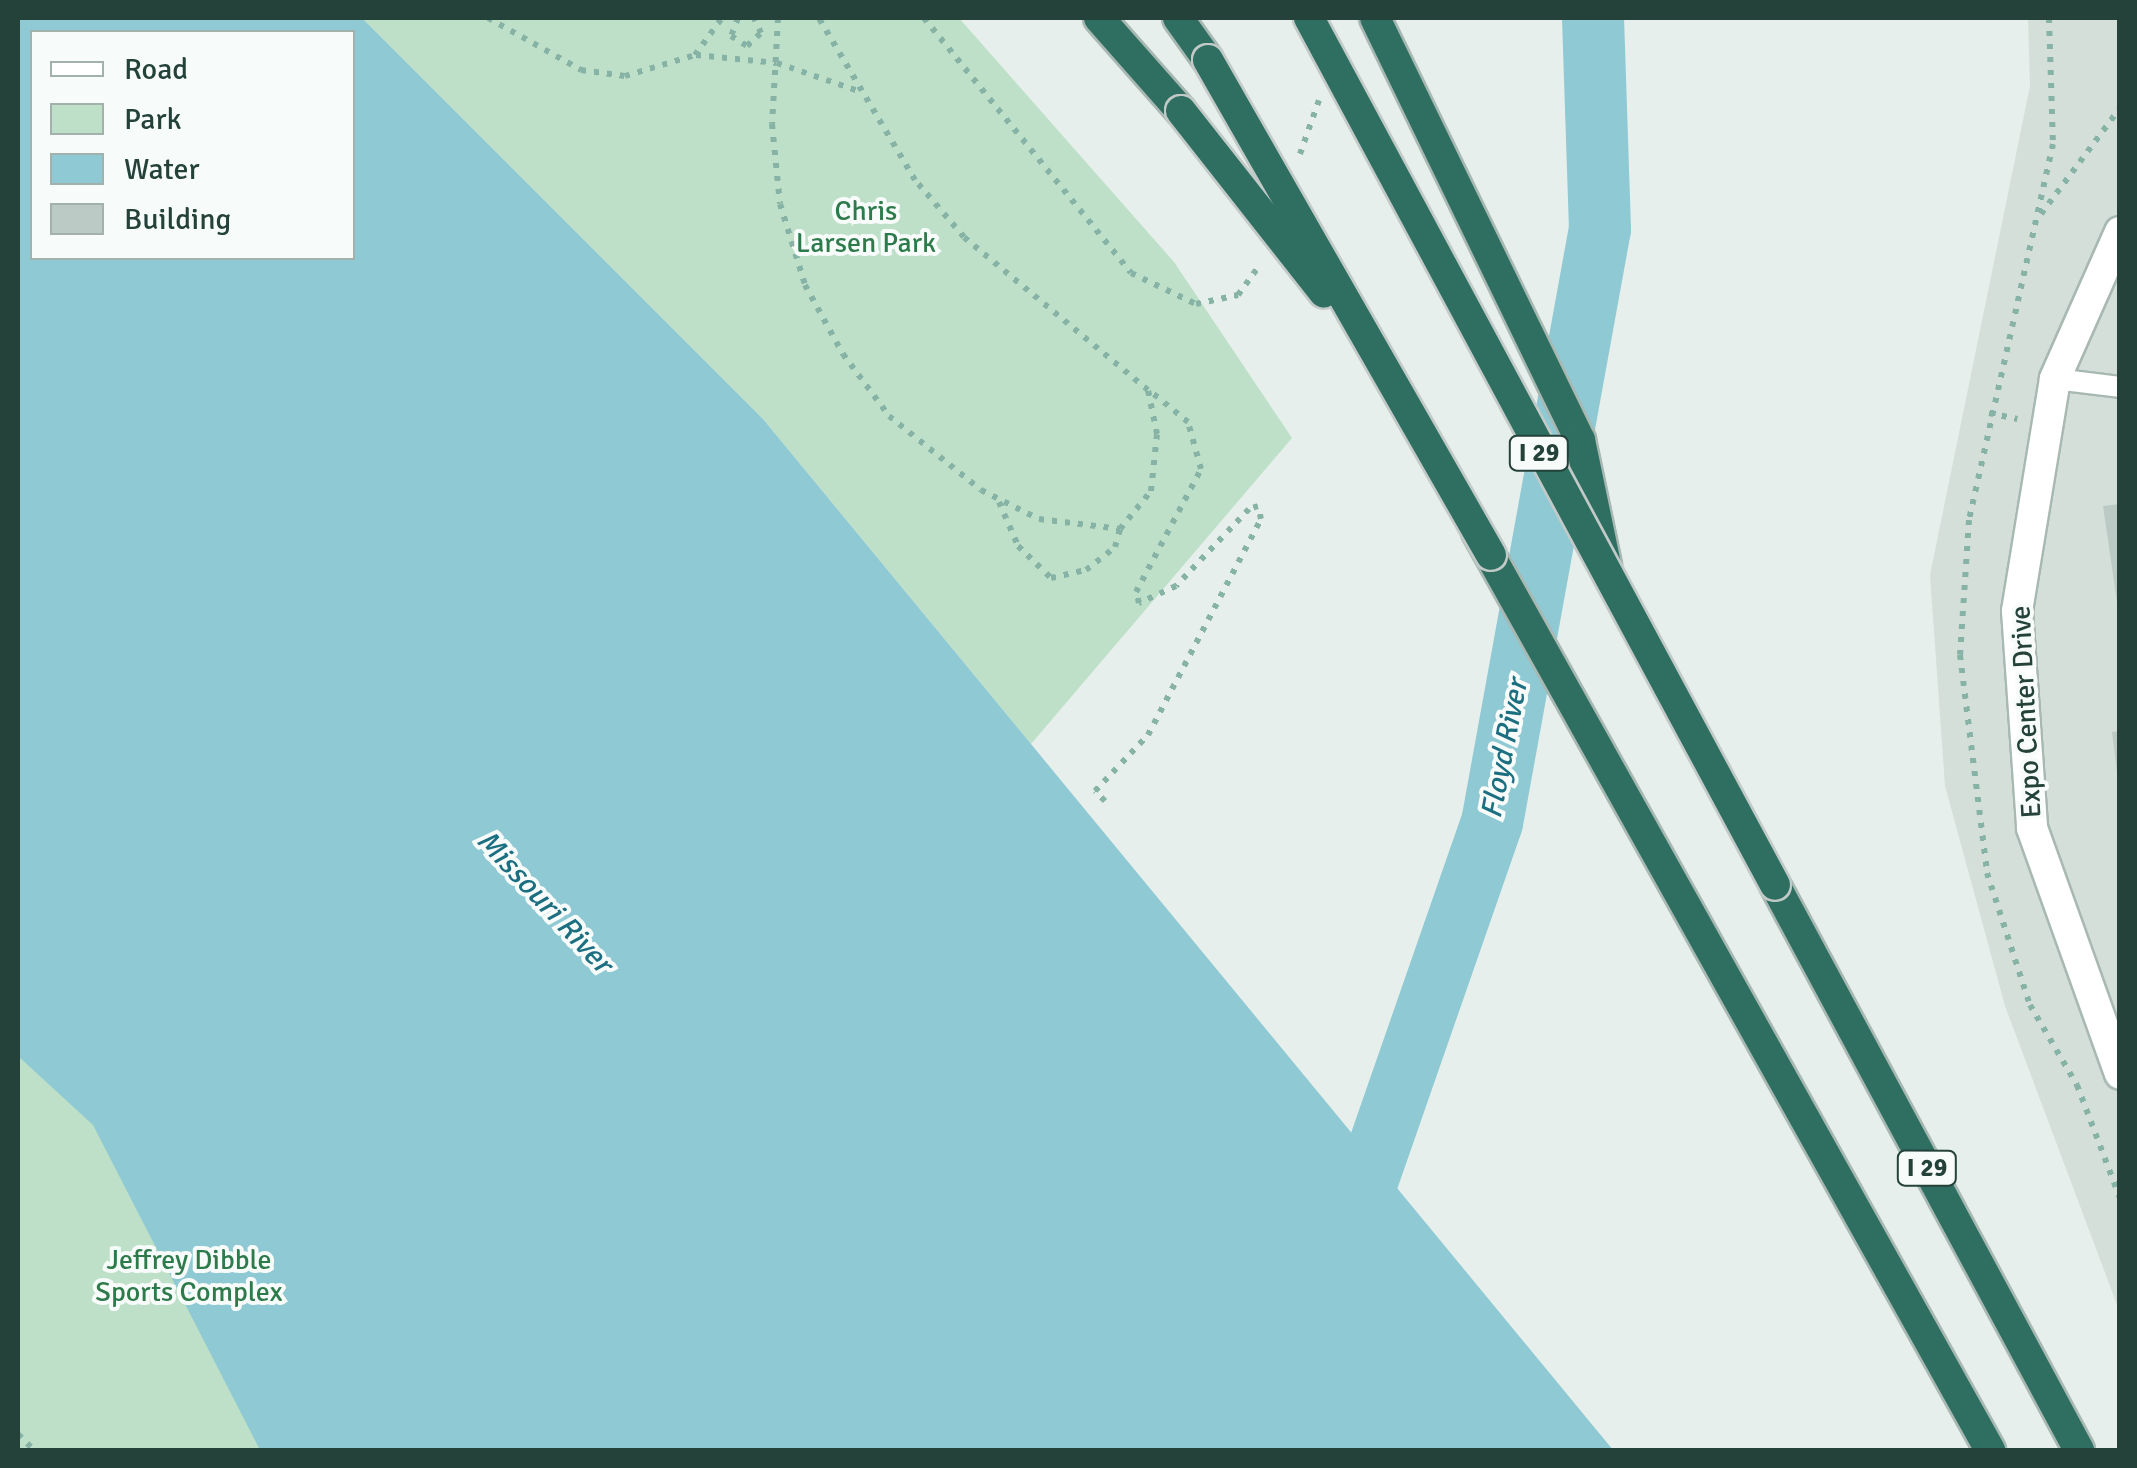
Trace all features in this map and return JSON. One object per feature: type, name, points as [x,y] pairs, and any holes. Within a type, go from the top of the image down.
[{"type":"highway","points":[[1100,18],[1181,111],[1327,297],[1491,554]]},
{"type":"highway","points":[[1178,18],[1208,60],[1736,982],[1990,1450]]},
{"type":"highway","name":"I 29","points":[[1310,18],[1610,584],[2079,1450]]},
{"type":"highway","points":[[1375,18],[1580,440],[1610,584]]},
{"type":"street","name":"Expo Center Drive","points":[[2120,232],[2055,379],[2017,611],[2032,828],[2120,1074]]},
{"type":"lane","points":[[2055,379],[2120,387]]},
{"type":"path","points":[[488,18],[582,70],[625,76],[694,56],[741,58],[777,64],[861,92]]},
{"type":"path","points":[[694,56],[722,18],[735,20],[743,46],[741,58]]},
{"type":"path","points":[[743,46],[760,38],[754,18]]},
{"type":"path","points":[[778,18],[780,204],[819,318],[890,416],[999,500],[1072,528],[1120,528]]},
{"type":"path","points":[[819,18],[861,92],[964,238],[1188,422],[1201,468],[1136,592],[1139,603],[1176,586],[1249,509],[1258,506],[1262,518],[1148,736],[1095,791],[1105,801]]},
{"type":"path","points":[[924,18],[1132,273],[1156,291],[1196,304],[1238,294],[1254,282],[1267,246]]},
{"type":"path","points":[[1292,175],[1324,86]]},
{"type":"path","points":[[2040,214],[2120,108]]},
{"type":"path","points":[[999,500],[1018,546],[1051,578],[1086,570],[1115,547],[1120,528],[1150,491],[1157,434],[1148,390]]},
{"type":"path","points":[[1990,412],[2048,426]]},
{"type":"path","points":[[18,1434],[34,1450]]},
{"type":"shaded area","points":[[2028,18],[2119,18],[2119,1310],[2005,1006],[1945,786],[1930,575],[2030,86]]},
{"type":"green space","name":"Chris Larsen Park","points":[[362,18],[959,18],[1174,262],[1292,438],[1031,744],[763,419]]},
{"type":"green space","name":"Jeffrey Dibble Sports Complex","points":[[18,854],[589,1450],[18,1450]]},
{"type":"water","name":"Missouri River","points":[[18,18],[362,18],[763,419],[1613,1450],[260,1450],[93,1125],[18,1056]]},
{"type":"building","points":[[2120,504],[2120,602],[2117,602],[2103,506]]},
{"type":"building","points":[[2120,731],[2120,772],[2117,772],[2112,732]]},
{"type":"waterway","name":"Floyd River","points":[[1348,1236],[1492,823],[1600,229],[1593,18]]}]
